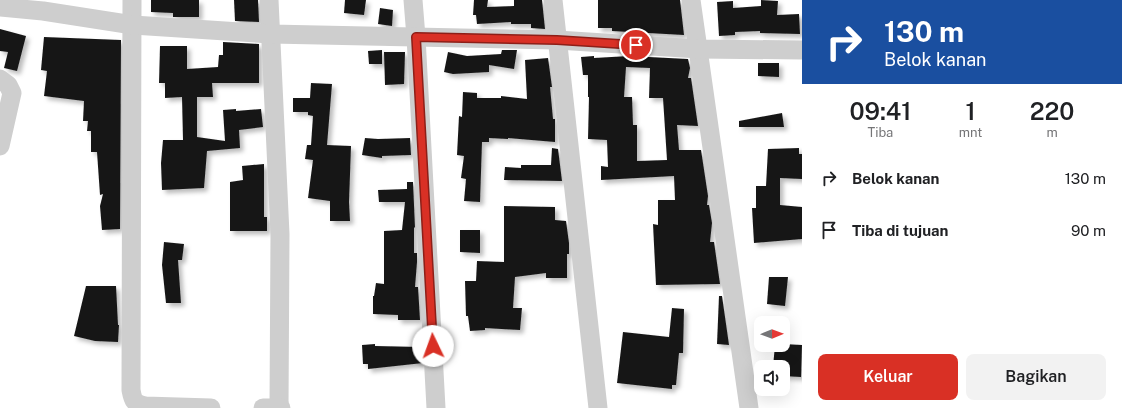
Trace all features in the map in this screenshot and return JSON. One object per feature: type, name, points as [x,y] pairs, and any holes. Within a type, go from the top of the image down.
[{"type":"street","points":[[132,0],[131,390],[133,400],[138,404],[145,406],[211,408]]},
{"type":"street","points":[[263,408],[280,408],[280,234],[269,0]]},
{"type":"street","points":[[413,0],[436,408]]},
{"type":"street","points":[[552,0],[598,408]]},
{"type":"street","points":[[691,0],[749,408]]},
{"type":"street","points":[[0,7],[43,11],[133,26],[271,34],[557,40],[699,49],[802,50]]},
{"type":"street","points":[[0,79],[8,85],[12,93],[0,146]]},
{"type":"building","points":[[151,0],[199,0],[199,17],[173,17],[173,13],[151,12]]},
{"type":"building","points":[[234,0],[258,0],[259,22],[235,21]]},
{"type":"building","points":[[345,0],[366,0],[364,15],[344,13]]},
{"type":"building","points":[[474,0],[488,0],[487,7],[514,6],[514,0],[542,0],[545,29],[531,28],[531,24],[511,24],[511,22],[477,24],[476,15],[473,15]]},
{"type":"building","points":[[598,0],[680,0],[684,35],[612,31],[612,28],[598,28]]},
{"type":"building","points":[[761,0],[778,1],[777,15],[799,14],[800,34],[760,33],[760,31],[735,32],[735,35],[719,36],[717,2],[733,1],[733,8],[761,6]]},
{"type":"building","points":[[380,8],[393,10],[392,26],[378,24]]},
{"type":"building","points":[[0,29],[26,36],[17,71],[4,68],[8,52],[0,51]]},
{"type":"building","points":[[44,37],[121,40],[120,229],[102,230],[100,206],[103,194],[100,195],[97,152],[91,152],[91,131],[87,131],[88,121],[83,121],[84,101],[44,96],[47,71],[41,70]]},
{"type":"building","points":[[223,42],[259,44],[259,83],[212,83],[213,97],[197,97],[197,137],[225,141],[223,110],[236,109],[236,111],[261,109],[263,127],[239,130],[240,148],[207,151],[204,188],[162,190],[161,163],[163,140],[183,140],[182,97],[165,98],[165,83],[159,83],[160,46],[187,46],[187,69],[218,67],[219,55],[223,55]]},
{"type":"building","points":[[382,50],[382,64],[369,64],[368,51]]},
{"type":"building","points":[[502,50],[517,50],[514,69],[489,65],[489,72],[453,74],[444,72],[448,52],[467,56],[501,54]]},
{"type":"building","points":[[384,52],[405,52],[404,84],[385,85]]},
{"type":"building","points":[[594,56],[594,58],[629,56],[688,59],[690,68],[688,78],[691,78],[698,126],[677,125],[679,150],[701,150],[708,196],[707,205],[709,205],[712,223],[710,242],[714,242],[720,284],[656,285],[653,224],[658,225],[658,200],[675,200],[674,176],[601,180],[601,166],[608,167],[607,140],[588,139],[588,75],[583,75],[581,57]],"holes":[[[626,67],[650,68],[649,98],[663,98],[667,160],[637,161],[637,125],[633,125],[632,97],[624,97]]]},
{"type":"building","points":[[548,58],[552,87],[550,87],[553,119],[555,119],[555,142],[489,138],[489,142],[482,142],[480,202],[464,201],[466,179],[461,178],[464,156],[457,155],[459,116],[462,117],[463,92],[477,93],[477,98],[501,98],[501,96],[527,99],[525,60]]},
{"type":"building","points":[[758,63],[779,63],[779,77],[758,76]]},
{"type":"building","points":[[311,83],[332,84],[327,145],[351,146],[349,202],[350,221],[330,221],[330,201],[308,198],[313,160],[305,159],[307,145],[311,145],[313,116],[308,115],[308,112],[293,112],[293,98],[310,98]]},
{"type":"building","points":[[782,113],[784,127],[739,127],[739,121]]},
{"type":"building","points":[[365,138],[410,138],[411,155],[382,156],[382,158],[362,155]]},
{"type":"building","points":[[552,148],[558,149],[562,181],[504,180],[505,167],[521,168],[521,165],[551,165]]},
{"type":"building","points":[[799,148],[799,154],[802,154],[802,179],[780,178],[780,205],[802,207],[802,239],[754,243],[752,208],[756,208],[756,186],[766,186],[768,149]]},
{"type":"building","points":[[264,164],[264,217],[267,217],[267,231],[230,231],[230,182],[243,180],[242,166]]},
{"type":"building","points":[[407,182],[413,182],[415,228],[414,227],[414,253],[417,253],[415,287],[418,287],[420,320],[398,320],[398,315],[373,314],[373,296],[376,283],[384,284],[384,231],[402,230],[405,202],[379,202],[378,190],[407,189]]},
{"type":"building","points":[[504,206],[555,207],[555,220],[566,221],[569,243],[569,254],[567,254],[567,278],[546,278],[546,273],[515,277],[513,308],[522,308],[520,330],[485,328],[485,330],[470,331],[468,316],[466,316],[465,281],[476,281],[477,261],[504,262]]},
{"type":"building","points":[[460,230],[480,230],[480,253],[460,252]]},
{"type":"building","points":[[164,242],[184,244],[182,260],[178,260],[181,303],[166,303],[162,265]]},
{"type":"building","points":[[769,277],[788,277],[785,306],[767,304]]},
{"type":"building","points":[[86,286],[116,286],[119,325],[118,342],[95,341],[74,336]]},
{"type":"building","points":[[719,296],[722,296],[729,345],[717,344]]},
{"type":"building","points":[[672,308],[684,309],[683,353],[679,353],[676,385],[672,385],[672,389],[617,383],[623,332],[669,337]]},
{"type":"building","points":[[375,344],[375,346],[422,347],[423,363],[368,369],[368,364],[363,364],[362,345]]},
{"type":"building","points":[[790,344],[802,345],[801,377],[790,376],[790,360],[774,360],[774,352],[790,352]]},
{"type":"route","points":[[433,346],[416,37],[557,40],[636,45]]}]
